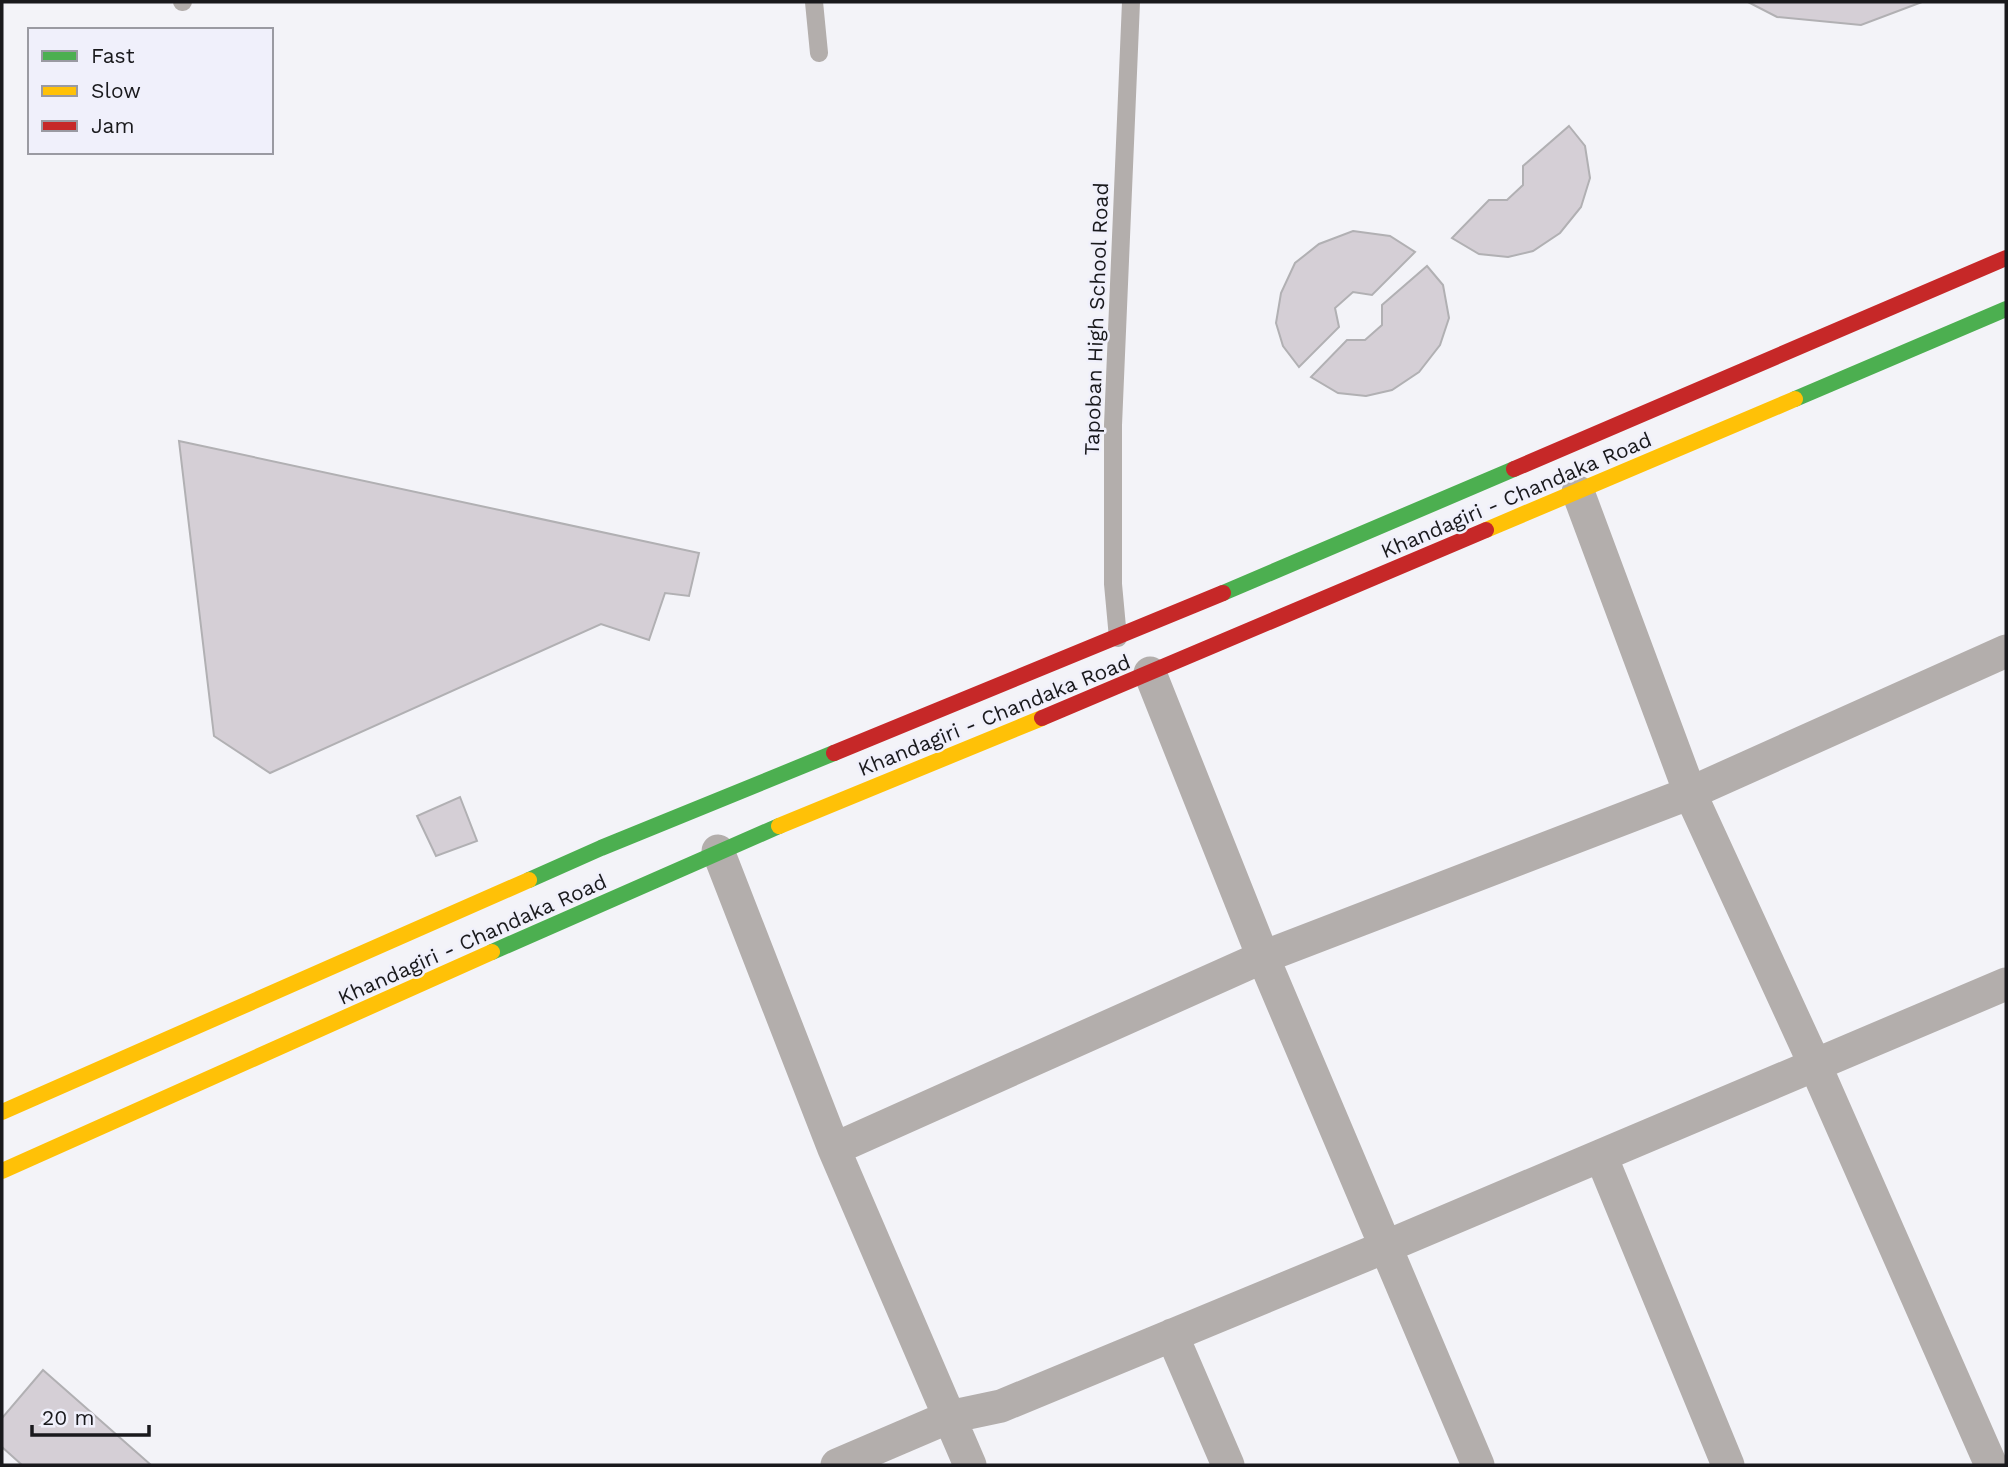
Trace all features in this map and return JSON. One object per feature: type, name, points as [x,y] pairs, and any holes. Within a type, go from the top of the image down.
[{"type":"main road","name":"Khandagiri - Chandaka Road","points":[[2,1112],[507,897],[601,848],[1118,638],[2006,258]]},
{"type":"main road","name":"Khandagiri - Chandaka Road","points":[[2,1171],[526,932],[1150,673],[2006,309]]},
{"type":"street","points":[[1578,492],[1690,793],[1815,1065],[1991,1465]]},
{"type":"street","points":[[834,1149],[1263,957],[1690,793],[2006,651]]},
{"type":"street","points":[[1150,673],[1263,957],[1478,1465]]},
{"type":"street","points":[[718,851],[834,1149],[970,1465]]},
{"type":"street","points":[[837,1465],[949,1417],[1001,1406],[2006,984]]},
{"type":"street","points":[[1601,1156],[1728,1465]]},
{"type":"street","points":[[1172,1335],[1228,1465]]},
{"type":"lane","points":[[814,2],[819,53]]},
{"type":"lane","name":"Tapoban High School Road","points":[[1118,638],[1113,584],[1113,425],[1131,2]]},
{"type":"building","points":[[1748,2],[1922,2],[1861,25],[1777,17]]},
{"type":"building","points":[[1569,126],[1585,146],[1590,178],[1581,207],[1560,233],[1533,251],[1508,257],[1479,254],[1452,238],[1489,200],[1507,200],[1523,185],[1523,166]]},
{"type":"building","points":[[1353,231],[1390,236],[1415,252],[1372,295],[1353,292],[1335,308],[1339,327],[1299,367],[1283,346],[1276,323],[1281,293],[1295,263],[1319,244]]},
{"type":"building","points":[[1427,266],[1443,285],[1449,318],[1440,345],[1419,372],[1392,390],[1366,396],[1338,393],[1311,377],[1347,340],[1365,340],[1382,325],[1382,305]]},
{"type":"building","points":[[179,441],[699,553],[689,596],[665,593],[649,640],[601,624],[270,773],[214,736]]},
{"type":"building","points":[[460,797],[477,841],[436,856],[417,816]]},
{"type":"building","points":[[43,1370],[151,1465],[22,1465],[2,1447],[2,1418]]},
{"type":"traffic: fast","points":[[1795,399],[2006,309]]},
{"type":"traffic: fast","points":[[1223,593],[1514,469]]},
{"type":"traffic: fast","points":[[529,880],[834,753]]},
{"type":"traffic: fast","points":[[492,952],[779,826]]},
{"type":"traffic: slow","points":[[1486,530],[1795,399]]},
{"type":"traffic: slow","points":[[779,826],[1042,718]]},
{"type":"traffic: slow","points":[[2,1112],[529,880]]},
{"type":"traffic: slow","points":[[2,1171],[492,952]]},
{"type":"traffic: jam","points":[[1514,469],[2006,258]]},
{"type":"traffic: jam","points":[[1042,718],[1486,530]]},
{"type":"traffic: jam","points":[[834,753],[1223,593]]}]
